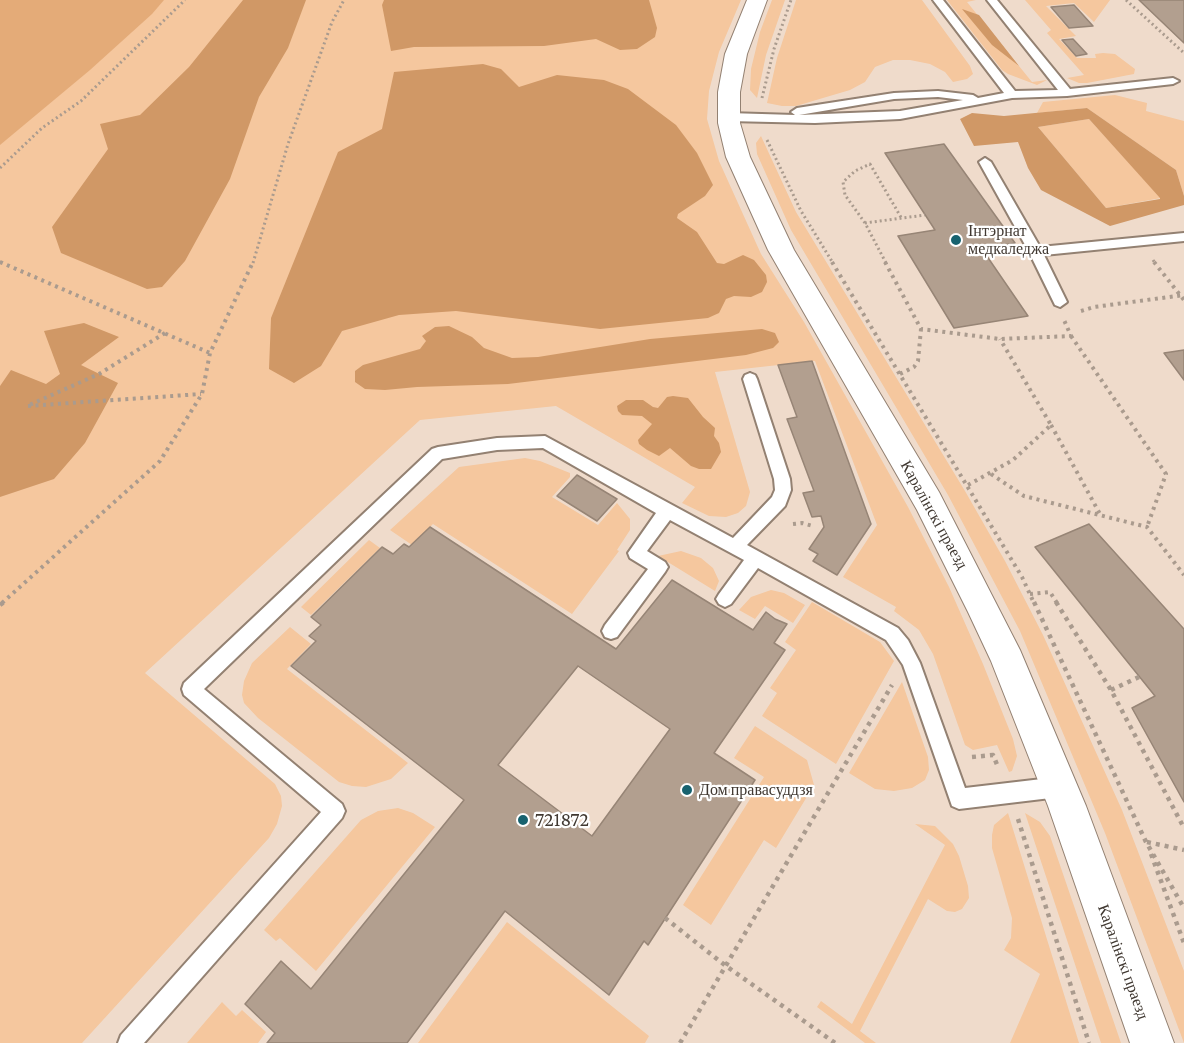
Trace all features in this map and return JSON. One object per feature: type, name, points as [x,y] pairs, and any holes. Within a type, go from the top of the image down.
[{"type":"street","name":"Каралінскі праезд","points":[[757,0],[736,54],[729,92],[728,117],[738,157],[769,229],[952,545],[1008,661],[1059,787],[1152,1043]]},
{"type":"lane","points":[[938,0],[1012,95]]},
{"type":"lane","points":[[992,0],[1067,93]]},
{"type":"lane","points":[[728,117],[815,119],[900,115],[1012,95],[1067,93],[1173,81]]},
{"type":"lane","points":[[767,118],[817,107],[894,96],[938,94],[990,99]]},
{"type":"lane","points":[[985,162],[1036,252],[1060,302]]},
{"type":"lane","points":[[1036,252],[1184,237]]},
{"type":"lane","points":[[735,547],[779,501],[783,490],[782,479],[750,379]]},
{"type":"lane","points":[[129,1043],[335,811],[192,689],[438,453],[497,444],[545,442],[886,630],[898,641],[908,657],[959,799],[1059,787]]},
{"type":"lane","points":[[611,631],[659,567],[636,553],[667,511]]},
{"type":"lane","points":[[725,599],[756,558]]},
{"type":"path","points":[[0,168],[42,128],[81,102],[185,0]]},
{"type":"path","points":[[0,605],[160,461],[202,394],[210,353],[251,268],[273,204],[288,144],[332,22],[344,0]]},
{"type":"path","points":[[791,0],[772,57],[762,100],[771,149],[801,211],[968,485],[1030,594],[1146,842],[1184,943]]},
{"type":"path","points":[[1126,0],[1184,53]]},
{"type":"path","points":[[900,374],[916,365],[919,357],[921,329],[864,223],[845,195],[843,182],[855,171],[870,164],[902,219]]},
{"type":"path","points":[[864,223],[925,215]]},
{"type":"path","points":[[1137,240],[1184,300]]},
{"type":"path","points":[[0,262],[210,353]]},
{"type":"path","points":[[1147,526],[1166,474],[1071,336],[1062,318],[1094,307],[1182,296]]},
{"type":"path","points":[[921,329],[1000,339],[1071,336]]},
{"type":"path","points":[[165,333],[99,374],[27,406],[202,394]]},
{"type":"path","points":[[1000,339],[1052,425],[1101,515]]},
{"type":"path","points":[[968,485],[1013,460],[1052,425]]},
{"type":"path","points":[[991,474],[1024,496],[1147,526],[1184,575]]},
{"type":"path","points":[[1030,594],[1050,592],[1111,690],[1184,828]]},
{"type":"path","points":[[680,1043],[908,657]]},
{"type":"path","points":[[1111,690],[1139,677]]},
{"type":"path","points":[[970,756],[976,758],[993,755],[1009,793],[1089,1043]]},
{"type":"path","points":[[1146,842],[1184,850]]},
{"type":"path","points":[[1146,842],[1184,908]]},
{"type":"path","points":[[665,918],[726,966],[835,1043]]},
{"type":"shaded area","points":[[0,0],[741,0],[719,52],[709,91],[707,119],[719,161],[761,254],[804,322],[908,507],[949,587],[1013,739],[1017,756],[1012,771],[1009,772],[997,745],[973,750],[965,745],[933,654],[919,630],[894,611],[896,607],[843,577],[877,525],[815,361],[715,372],[750,492],[746,506],[738,513],[726,517],[709,516],[682,503],[695,487],[556,406],[420,420],[145,673],[275,784],[281,796],[282,806],[277,824],[269,838],[82,1043],[0,1043]]},
{"type":"shaded area","points":[[0,0],[164,0],[152,14],[90,70],[0,145]]},
{"type":"shaded area","points":[[243,0],[306,0],[288,48],[259,97],[230,179],[185,261],[162,287],[147,289],[61,253],[52,227],[108,149],[100,124],[140,115],[189,67]]},
{"type":"shaded area","points":[[384,0],[649,0],[657,28],[655,37],[637,49],[620,50],[596,39],[544,46],[414,47],[391,51],[382,5]]},
{"type":"shaded area","points":[[772,0],[785,0],[766,55],[757,98],[750,90],[751,69],[760,32]]},
{"type":"shaded area","points":[[796,0],[922,0],[970,66],[973,74],[967,79],[953,82],[945,72],[930,64],[910,60],[893,60],[875,67],[865,82],[850,90],[796,106],[767,103],[777,58]]},
{"type":"shaded area","points":[[947,0],[976,0],[967,2],[1032,82],[1047,80],[1037,85],[1002,70]]},
{"type":"shaded area","points":[[1025,0],[1110,0],[1094,22],[1074,3],[1046,6],[1076,36],[1059,39],[1077,58],[1096,58],[1095,54],[1103,53],[1115,54],[1135,69],[1134,74],[1087,83],[1079,83],[1067,78],[1084,75],[1047,33],[1051,30]]},
{"type":"shaded area","points":[[962,9],[979,15],[1019,66],[992,45]]},
{"type":"shaded area","points":[[483,64],[501,69],[519,87],[557,75],[604,80],[628,89],[676,125],[697,153],[713,185],[705,196],[678,214],[677,218],[697,232],[717,263],[724,264],[743,255],[754,260],[766,275],[767,282],[762,292],[751,297],[734,296],[726,299],[719,313],[708,318],[600,329],[456,311],[399,315],[342,331],[321,366],[294,383],[269,369],[271,318],[338,152],[382,129],[394,72]]},
{"type":"shaded area","points":[[1115,95],[1147,103],[1146,111],[1184,121],[1184,196],[1176,170],[1087,108],[1037,113],[1043,102]]},
{"type":"shaded area","points":[[1087,108],[1176,170],[1184,196],[1184,205],[1110,226],[1041,190],[1028,168],[1018,142],[974,146],[960,119],[972,113],[1004,116]],"holes":[[[1089,119],[1160,198],[1106,208],[1038,127]]]},
{"type":"shaded area","points":[[1089,119],[1161,198],[1106,208],[1038,127]]},
{"type":"shaded area","points":[[761,136],[796,212],[965,491],[1005,561],[1043,635],[1122,810],[1184,971],[1184,1043],[1105,833],[1020,631],[948,495],[791,230],[757,154],[756,143]]},
{"type":"shaded area","points":[[84,323],[119,337],[81,365],[118,383],[85,443],[54,479],[0,497],[0,386],[11,370],[46,384],[60,374],[44,331]]},
{"type":"shaded area","points":[[449,326],[472,337],[484,348],[512,358],[538,357],[650,339],[762,329],[775,333],[779,342],[773,348],[746,355],[508,384],[385,390],[365,389],[355,382],[355,371],[363,365],[420,349],[426,341],[422,336],[435,327]]},
{"type":"shaded area","points":[[667,397],[688,398],[715,428],[714,436],[721,452],[711,469],[691,466],[670,448],[659,456],[647,450],[639,444],[638,440],[652,424],[642,416],[622,415],[618,411],[617,406],[626,400],[643,400],[658,408]]},
{"type":"shaded area","points":[[525,458],[540,461],[570,473],[570,477],[552,497],[598,525],[617,503],[630,519],[630,530],[617,550],[619,551],[572,614],[433,524],[412,545],[390,530],[459,467]]},
{"type":"shaded area","points":[[369,540],[380,548],[311,615],[301,607]]},
{"type":"shaded area","points":[[681,551],[701,558],[713,568],[719,581],[715,591],[658,556]]},
{"type":"shaded area","points":[[771,590],[784,593],[805,605],[793,623],[765,606],[755,619],[739,610],[751,597]]},
{"type":"shaded area","points":[[812,602],[880,642],[894,661],[836,764],[762,716],[777,693],[770,688],[796,650],[785,642]]},
{"type":"shaded area","points":[[290,627],[311,644],[287,669],[408,763],[391,779],[366,787],[339,782],[258,718],[244,703],[242,695],[244,681],[252,663]]},
{"type":"shaded area","points":[[902,682],[928,757],[929,770],[925,780],[912,788],[894,791],[875,789],[849,773]]},
{"type":"shaded area","points":[[755,726],[807,760],[814,785],[776,848],[764,840],[711,925],[683,905],[764,777],[734,758]]},
{"type":"shaded area","points":[[398,808],[413,813],[435,827],[316,971],[280,938],[276,941],[264,930],[361,820],[378,811]]},
{"type":"shaded area","points":[[1008,813],[1079,1043],[1010,1043],[1040,974],[1004,950],[1011,938],[1012,918],[992,848],[992,835],[994,825]]},
{"type":"shaded area","points":[[1025,813],[1040,822],[1050,836],[1121,1043],[1101,1043]]},
{"type":"shaded area","points":[[915,824],[935,826],[953,844],[968,886],[969,898],[962,909],[955,912],[947,911],[928,899],[860,1031],[876,1043],[865,1043],[817,1007],[821,1001],[852,1024],[945,845]]},
{"type":"shaded area","points":[[507,922],[649,1036],[645,1043],[418,1043]]},
{"type":"shaded area","points":[[222,1002],[236,1016],[242,1010],[266,1032],[258,1043],[187,1043]]},
{"type":"building","points":[[1139,0],[1184,0],[1184,43]]},
{"type":"building","points":[[1074,5],[1093,26],[1069,28],[1051,7]]},
{"type":"building","points":[[1073,39],[1087,54],[1076,56],[1062,40]]},
{"type":"building","name":"Інтэрнат медкаледжа","points":[[944,144],[1015,243],[982,249],[1028,316],[954,328],[898,236],[935,230],[885,153]]},
{"type":"building","points":[[1184,350],[1184,380],[1164,353]]},
{"type":"building","points":[[812,361],[871,524],[837,575],[813,561],[818,554],[809,549],[824,527],[821,516],[812,517],[803,493],[814,491],[787,419],[797,417],[778,365]]},
{"type":"building","points":[[577,475],[617,499],[597,521],[557,496]]},
{"type":"building","points":[[1089,524],[1184,629],[1184,802],[1132,708],[1155,696],[1035,547]]},
{"type":"building","name":"Дом правасуддзя","points":[[430,527],[616,649],[672,580],[753,630],[766,612],[787,624],[774,643],[785,650],[714,753],[755,780],[648,945],[644,941],[609,995],[505,911],[407,1043],[267,1043],[275,1033],[245,1004],[281,961],[311,989],[464,800],[291,666],[316,641],[309,636],[321,625],[311,617],[382,547],[393,554],[404,544],[409,547]],"holes":[[[578,666],[670,729],[592,836],[498,765]]]},
{"type":"place","name":"Інтэрнат медкаледжа","points":[[956,240]]},
{"type":"place","name":"Дом правасуддзя","points":[[687,790]]},
{"type":"place","name":"721872","points":[[523,820]]}]
